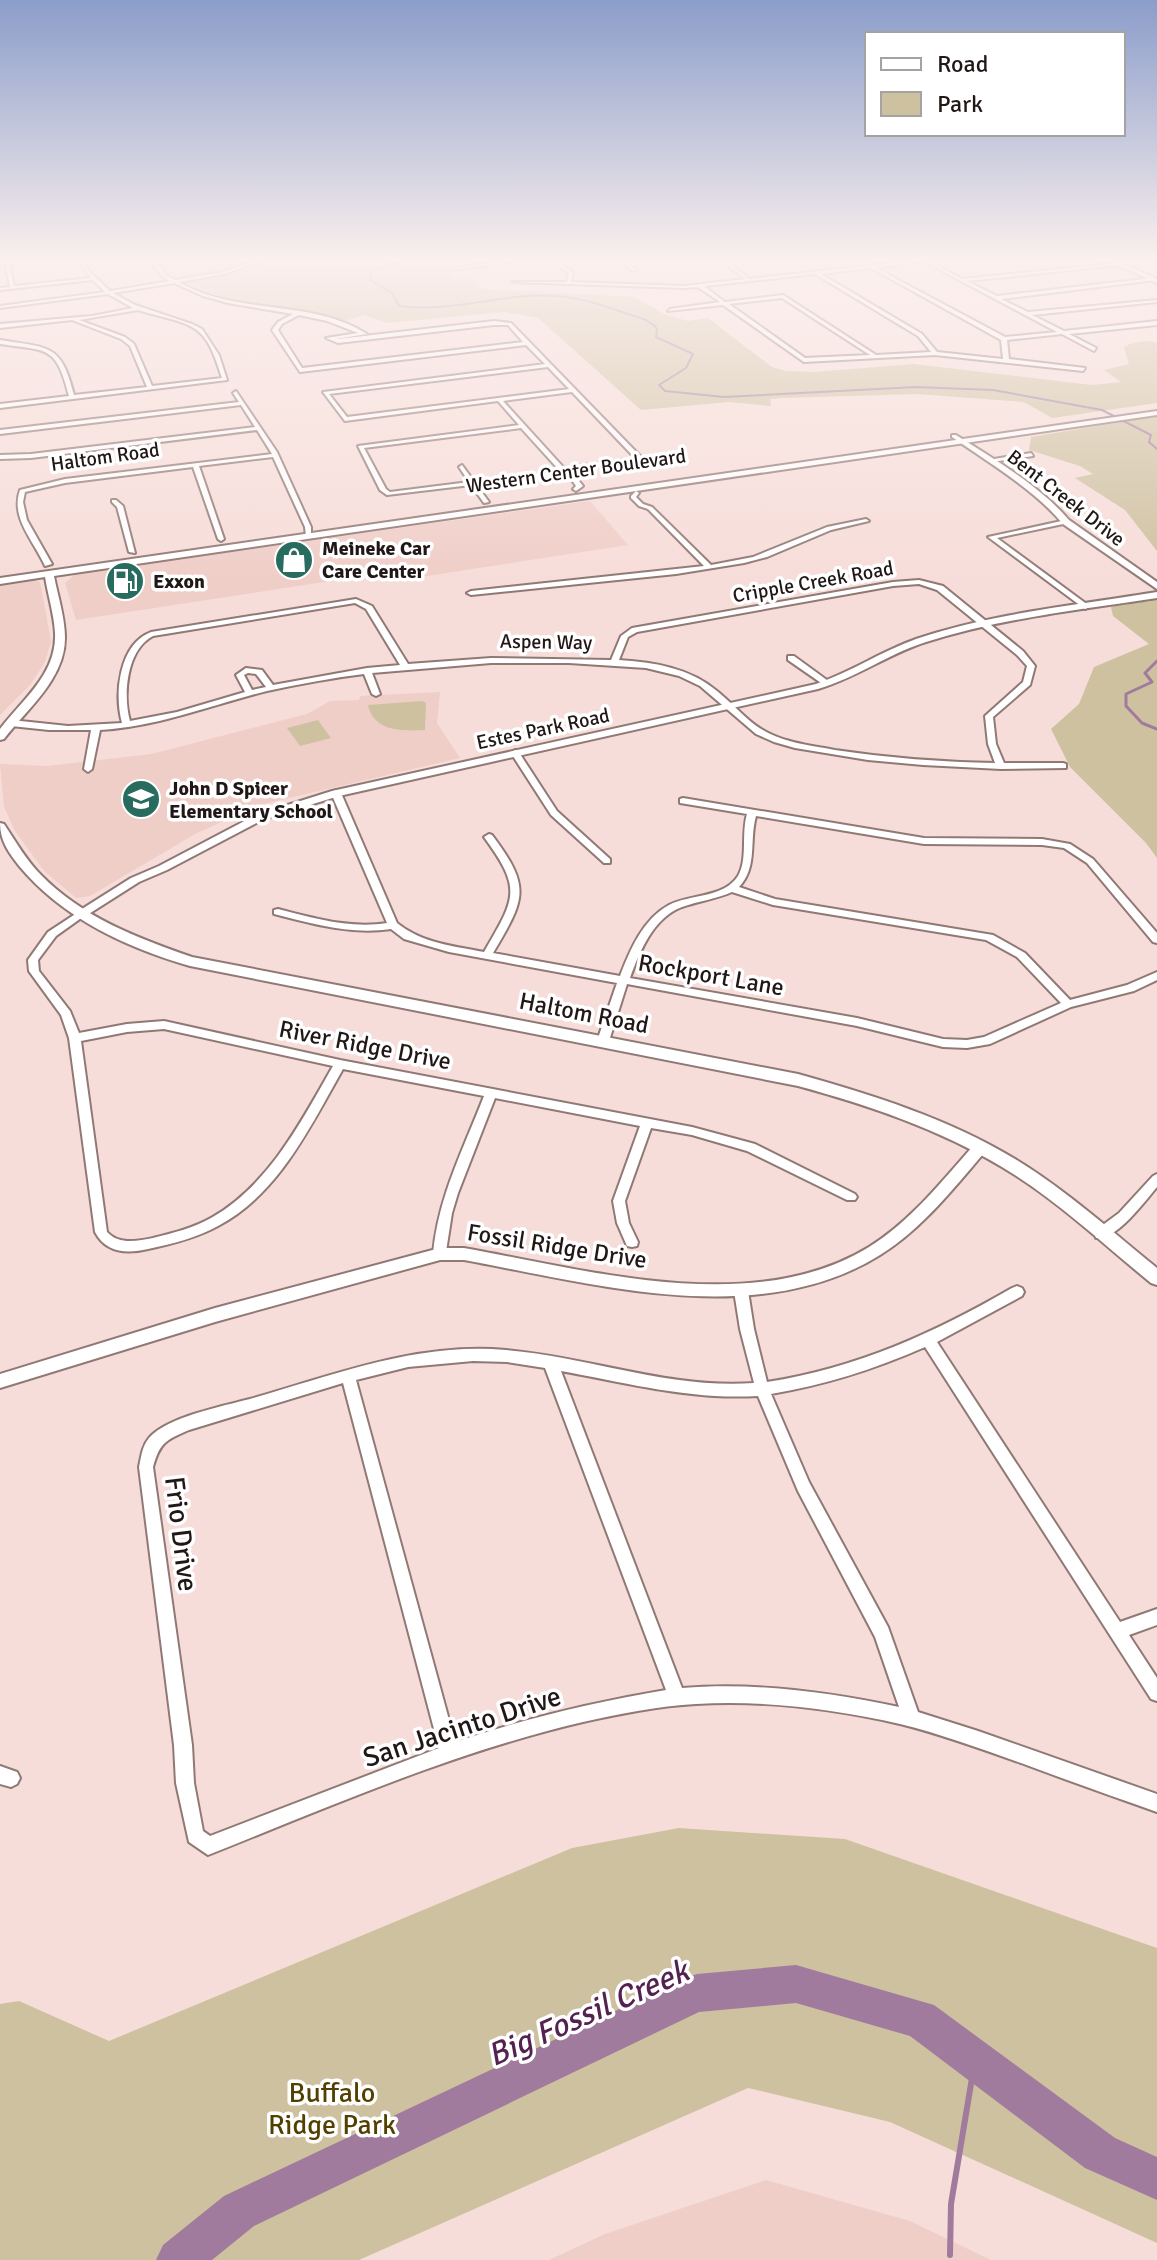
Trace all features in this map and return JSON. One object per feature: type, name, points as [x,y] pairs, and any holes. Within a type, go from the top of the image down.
[{"type":"main road","name":"Western Center Boulevard","points":[[48,569],[77,560],[221,539],[308,532],[486,502],[1156,409]]},
{"type":"main road","name":"Western Center Boulevard","points":[[0,581],[48,569],[308,532],[634,492],[1099,422],[1156,409]]},
{"type":"main road","points":[[1002,429],[1012,435]]},
{"type":"main road","points":[[0,571],[48,569]]},
{"type":"main road","name":"Haltom Road","points":[[0,737],[40,688],[59,650],[59,628],[48,569]]},
{"type":"main road","name":"Haltom Road","points":[[0,827],[16,856],[45,888],[80,914],[138,943],[190,961],[603,1041],[836,1090],[903,1114],[979,1149],[1032,1178],[1157,1278]]},
{"type":"street","points":[[65,367],[72,398]]},
{"type":"street","points":[[141,367],[150,388]]},
{"type":"street","points":[[0,406],[225,379],[219,367]]},
{"type":"street","points":[[298,367],[300,370],[321,367]]},
{"type":"street","points":[[529,367],[325,393],[345,419],[573,390]]},
{"type":"street","points":[[551,367],[640,459],[562,470]]},
{"type":"street","points":[[1068,367],[1083,369]]},
{"type":"street","points":[[236,393],[275,455],[308,532]]},
{"type":"street","points":[[499,399],[562,470]]},
{"type":"street","points":[[0,432],[242,403]]},
{"type":"street","points":[[473,483],[389,494],[383,490],[360,447],[523,426]]},
{"type":"street","points":[[0,457],[31,456],[259,428]]},
{"type":"street","name":"Bent Creek Drive","points":[[954,436],[991,460],[1056,510],[1066,522],[1157,586]]},
{"type":"street","name":"Haltom Road","points":[[48,569],[44,550],[24,525],[20,502],[22,491],[65,481],[275,455]]},
{"type":"street","points":[[991,460],[1031,455]]},
{"type":"street","points":[[195,465],[221,539]]},
{"type":"street","points":[[462,467],[486,502]]},
{"type":"street","points":[[562,470],[559,474],[584,498]]},
{"type":"street","points":[[625,482],[634,492],[633,497],[650,508],[709,567]]},
{"type":"street","points":[[114,501],[120,506],[133,552]]},
{"type":"street","points":[[471,593],[636,578],[709,567],[767,556],[824,530],[866,521]]},
{"type":"street","points":[[1066,522],[991,537],[1085,607]]},
{"type":"street","points":[[786,535],[801,540]]},
{"type":"street","name":"Cripple Creek Road","points":[[614,662],[625,636],[635,630],[907,582],[930,583],[986,625],[1031,666],[1027,683],[989,716],[992,744],[1001,766]]},
{"type":"street","name":"Estes Park Road","points":[[75,1038],[66,1014],[34,971],[33,960],[52,934],[135,880],[260,817],[336,793],[827,683],[917,642],[986,625],[1157,595]]},
{"type":"street","points":[[127,725],[122,704],[123,686],[140,640],[151,634],[356,601],[369,608],[404,664]]},
{"type":"street","points":[[791,658],[827,683]]},
{"type":"street","name":"Aspen Way","points":[[11,723],[50,729],[127,725],[164,718],[249,692],[404,664],[485,660],[614,662],[677,672],[705,685],[744,722],[770,737],[814,749],[886,759],[1001,766],[1063,766]]},
{"type":"street","points":[[249,692],[240,675],[246,670],[259,672],[271,688]]},
{"type":"street","points":[[367,670],[376,694]]},
{"type":"street","points":[[88,769],[96,727]]},
{"type":"street","points":[[515,753],[554,813],[607,861]]},
{"type":"street","points":[[278,912],[354,929],[371,930],[393,925],[336,793]]},
{"type":"street","points":[[683,801],[924,841],[1042,842],[1067,846],[1090,861],[1157,940]]},
{"type":"street","points":[[603,1041],[646,930],[657,917],[682,903],[731,888],[745,873],[745,839],[752,813]]},
{"type":"street","points":[[487,955],[517,899],[514,871],[489,837]]},
{"type":"street","points":[[731,888],[773,902],[989,937],[1021,955],[1068,1004]]},
{"type":"street","name":"Rockport Lane","points":[[393,925],[408,937],[428,944],[857,1022],[943,1043],[986,1041],[1068,1004],[1130,988],[1157,976]]},
{"type":"street","name":"River Ridge Drive","points":[[75,1038],[164,1025],[340,1064],[724,1138],[751,1147],[851,1197]]},
{"type":"street","points":[[75,1038],[101,1232],[105,1241],[115,1246],[170,1240],[233,1211],[279,1167],[340,1064]]},
{"type":"street","points":[[440,1254],[440,1231],[447,1205],[491,1093]]},
{"type":"street","points":[[632,1242],[623,1223],[619,1201],[647,1123]]},
{"type":"street","name":"Fossil Ridge Drive","points":[[0,1381],[215,1315],[440,1254],[464,1254],[661,1287],[741,1291],[809,1278],[859,1260],[901,1231],[979,1149]]},
{"type":"street","points":[[1101,1234],[1124,1217],[1157,1179]]},
{"type":"street","points":[[741,1291],[762,1389],[803,1486],[882,1633],[912,1719]]},
{"type":"street","name":"Frio Drive","points":[[208,1846],[195,1836],[185,1783],[183,1745],[147,1481],[146,1467],[152,1446],[168,1433],[205,1418],[416,1357],[442,1354],[507,1356],[698,1390],[762,1389],[844,1372],[973,1319],[1017,1292]]},
{"type":"street","points":[[927,1338],[1157,1693]]},
{"type":"street","points":[[551,1364],[677,1697]]},
{"type":"street","points":[[348,1377],[449,1752]]},
{"type":"street","points":[[1118,1631],[1157,1617]]},
{"type":"street","name":"San Jacinto Drive","points":[[208,1846],[449,1752],[546,1722],[677,1697],[836,1704],[912,1719],[1157,1803]]},
{"type":"shaded area","points":[[590,501],[628,545],[401,580],[396,571],[76,620],[65,583],[75,574]]},
{"type":"shaded area","points":[[34,579],[40,582],[51,641],[45,662],[30,685],[0,715],[0,584]]},
{"type":"shaded area","name":"John D Spicer Elementary School","points":[[440,692],[437,723],[460,758],[260,805],[197,833],[90,896],[76,898],[44,871],[15,831],[4,807],[0,764],[47,766],[151,754],[307,714],[330,701],[359,700],[360,696]]},
{"type":"shaded area","points":[[766,2180],[910,2221],[991,2260],[549,2260],[605,2234]]},
{"type":"green space","points":[[593,367],[774,367],[815,372],[871,367],[943,367],[1092,385],[1121,382],[1104,370],[1157,367],[1157,403],[1052,418],[1024,402],[917,394],[782,398],[770,399],[771,406],[729,402],[641,410]]},
{"type":"green space","points":[[1157,416],[1157,551],[1125,510],[1075,478],[1093,474],[1080,466],[1029,450],[1031,437]]},
{"type":"green space","points":[[1157,598],[1157,858],[1146,843],[1070,767],[1051,729],[1079,704],[1094,667],[1149,644],[1113,616],[1111,607]]},
{"type":"green space","points":[[426,703],[425,730],[398,730],[383,725],[371,714],[368,705]]},
{"type":"green space","points":[[318,720],[331,738],[300,746],[287,728]]},
{"type":"green space","name":"Buffalo Ridge Park","points":[[679,1828],[845,1839],[1157,1948],[1157,2243],[890,2122],[748,2088],[359,2260],[0,2260],[0,2004],[19,2001],[109,2041],[572,1848]]},
{"type":"waterway","points":[[686,367],[659,385],[665,391],[724,397],[916,387],[993,390],[1102,410],[1151,435],[1149,442],[1157,449]]},
{"type":"waterway","points":[[1157,661],[1145,673],[1152,682],[1126,694],[1126,706],[1142,723],[1157,729]]},
{"type":"waterway","name":"Big Fossil Creek","points":[[178,2260],[239,2211],[697,1993],[796,1984],[920,2019],[1100,2153],[1157,2179]]},
{"type":"waterway","points":[[950,2255],[951,2204],[975,2060]]},
{"type":"place","name":"Meineke Car Care Center","points":[[294,560]]},
{"type":"place","name":"Exxon","points":[[125,581]]},
{"type":"place","name":"John D Spicer Elementary School","points":[[141,799]]}]
